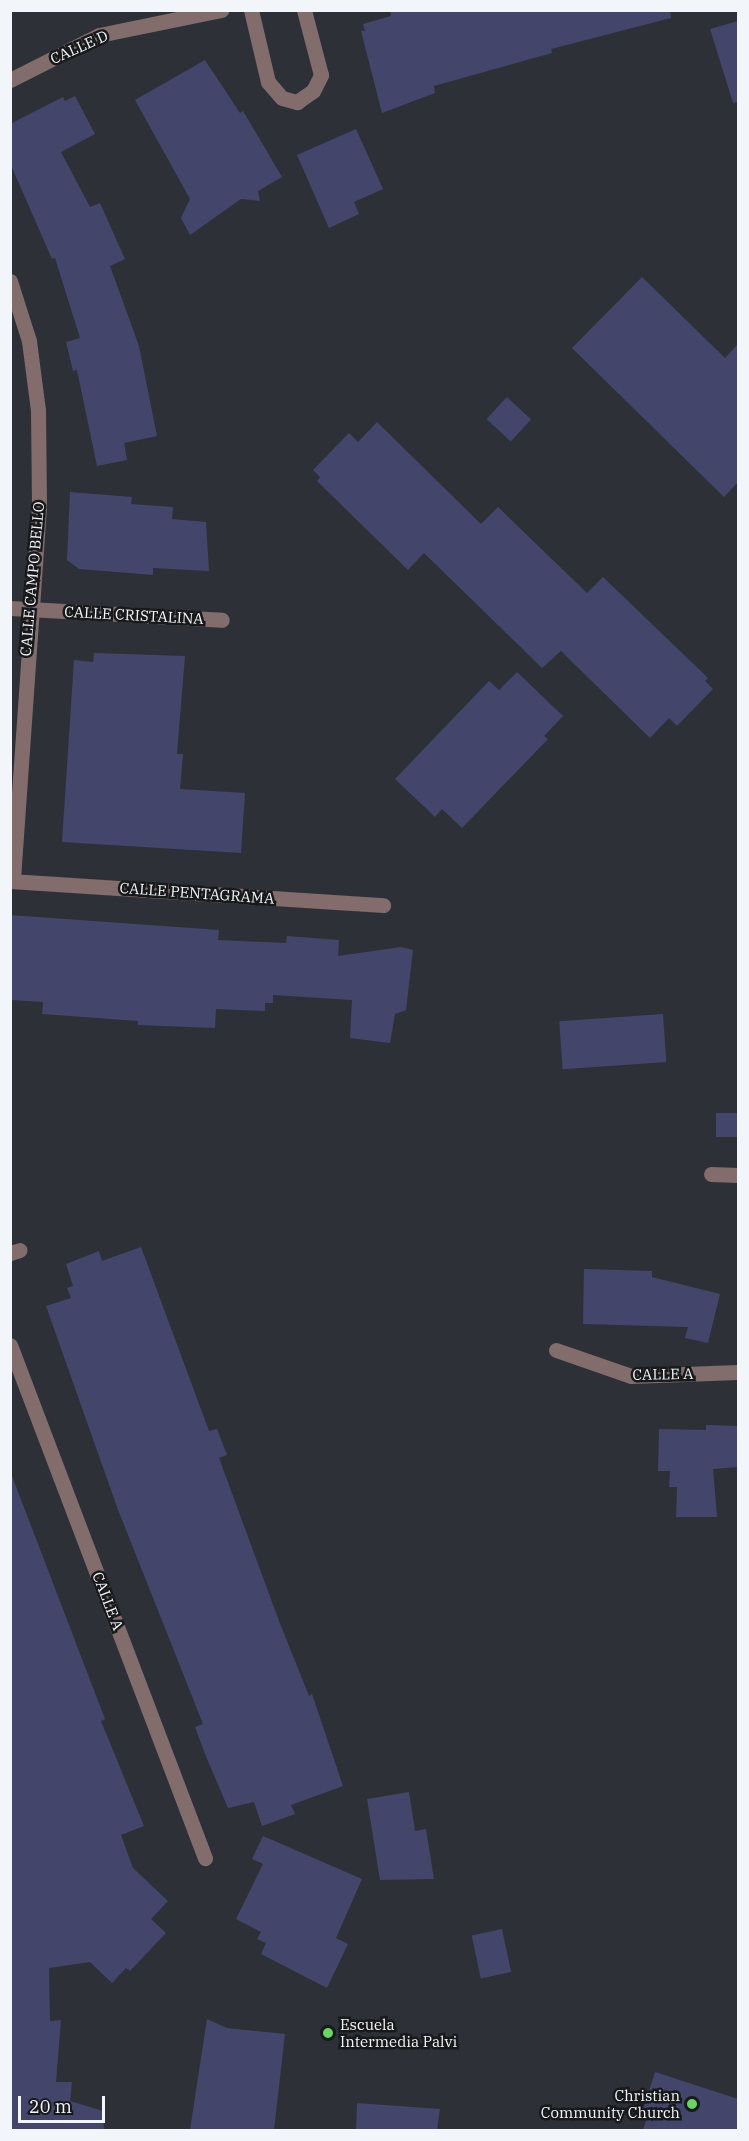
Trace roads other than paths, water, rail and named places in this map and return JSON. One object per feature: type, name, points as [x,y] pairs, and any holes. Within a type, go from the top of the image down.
[{"type":"street","name":"CALLE D","points":[[10,80],[99,34],[221,10]]},
{"type":"street","points":[[251,10],[268,82],[282,98],[297,102],[313,91],[321,75],[304,10]]},
{"type":"street","name":"CALLE CAMPO BELLO","points":[[10,281],[29,341],[38,410],[39,507],[12,881]]},
{"type":"street","name":"CALLE CRISTALINA","points":[[10,608],[222,620]]},
{"type":"street","name":"CALLE PENTAGRAMA","points":[[12,881],[383,905]]},
{"type":"street","points":[[711,1174],[738,1175]]},
{"type":"street","name":"CALLE A","points":[[10,1345],[205,1858]]},
{"type":"street","name":"CALLE A","points":[[556,1350],[631,1376],[738,1372]]},
{"type":"place","name":"Escuela Intermedia Palvi","points":[[328,2033]]},
{"type":"place","name":"Christian Community Church","points":[[692,2104]]}]
